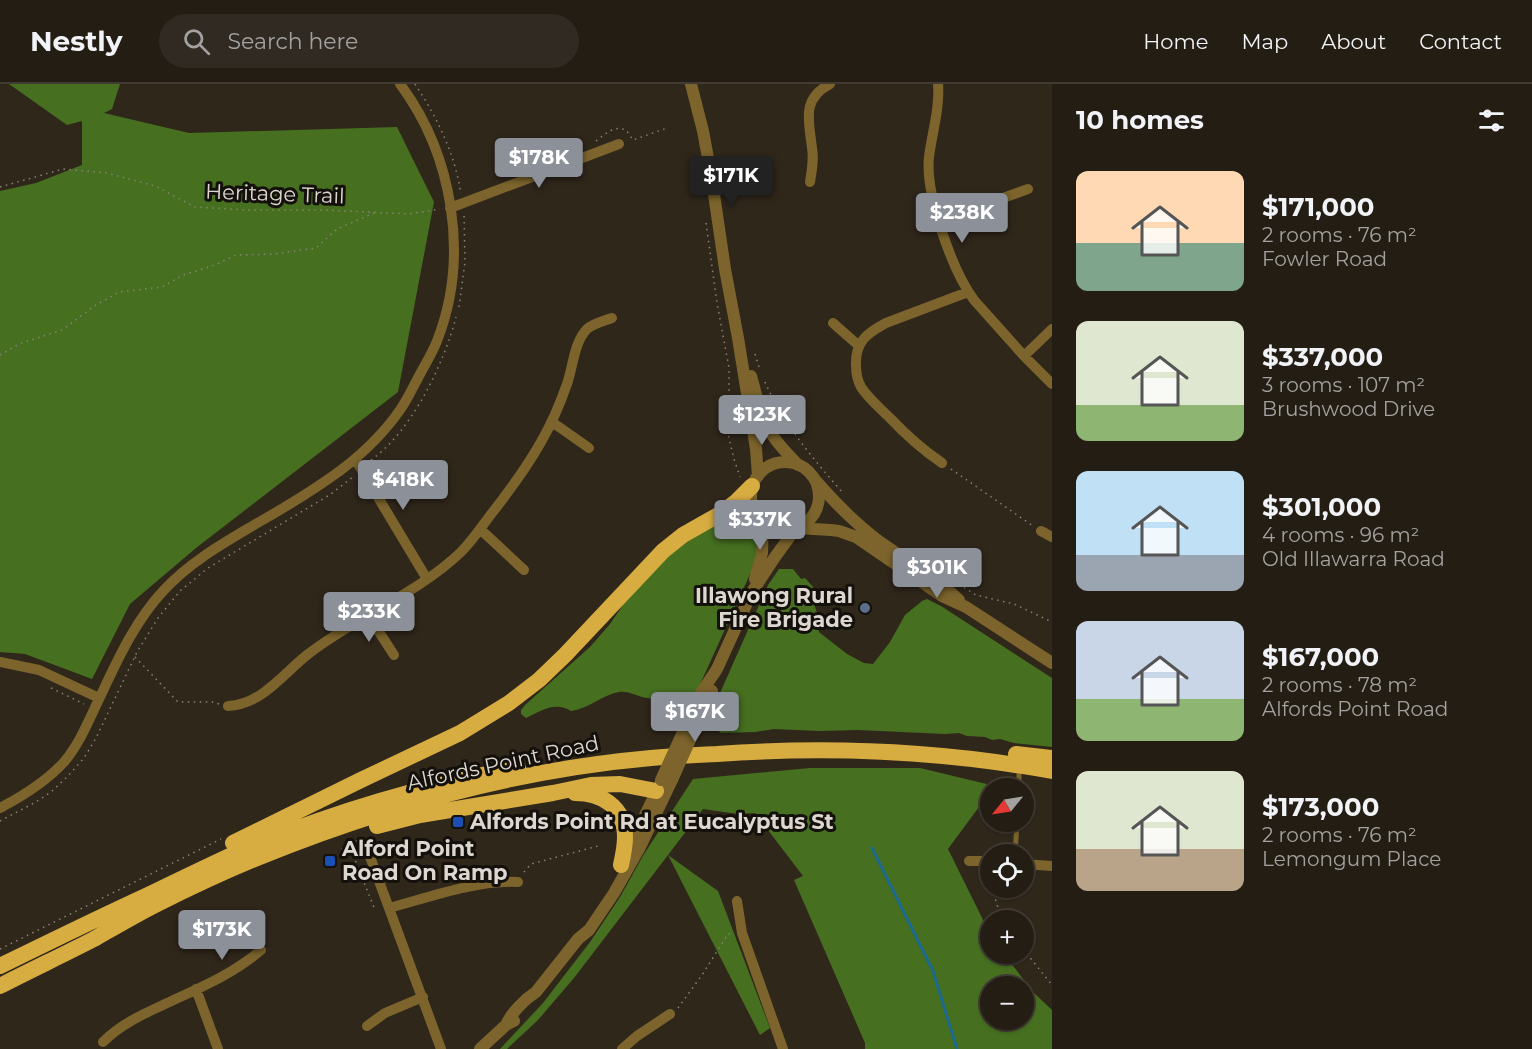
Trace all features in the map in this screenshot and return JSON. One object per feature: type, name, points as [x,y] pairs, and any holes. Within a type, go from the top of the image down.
[{"type":"highway","points":[[85,924],[150,885],[448,739],[493,714],[552,669],[663,550],[736,502],[750,481]]},
{"type":"highway","name":"Alfords Point Road","points":[[0,966],[231,855],[333,816],[393,797],[490,773],[654,748],[739,741],[909,743],[1052,758]]},
{"type":"highway","name":"Alfords Point Road","points":[[0,986],[181,892],[297,843],[424,801],[528,777],[650,758],[792,750],[940,756],[1052,771]]},
{"type":"highway","points":[[93,939],[248,870],[332,840],[420,815],[602,784],[665,784]]},
{"type":"highway","points":[[553,794],[588,794],[603,798],[613,806],[621,817],[625,830],[621,865]]},
{"type":"street","points":[[0,808],[36,788],[55,771],[74,748],[138,624],[162,592],[195,561],[219,545],[358,464],[408,397],[437,340],[448,298],[454,243],[444,177],[433,142],[417,109],[400,84]]},
{"type":"street","points":[[691,84],[703,132],[756,449],[750,481],[753,506],[757,515],[773,528],[839,531],[856,537],[942,596],[966,607],[1052,663]]},
{"type":"street","points":[[810,182],[813,159],[809,108],[818,92],[830,84]]},
{"type":"street","points":[[938,84],[929,159],[930,180],[947,246],[974,300],[1052,384]]},
{"type":"street","points":[[450,208],[618,144]]},
{"type":"street","points":[[939,221],[1028,189]]},
{"type":"street","points":[[942,463],[915,443],[864,390],[857,376],[858,345],[874,329],[886,322],[968,292]]},
{"type":"street","points":[[228,706],[243,704],[257,697],[321,645],[427,579],[461,552],[528,464],[552,422],[582,337],[593,325],[612,318]]},
{"type":"street","points":[[833,323],[858,345]]},
{"type":"street","points":[[1024,356],[1052,329]]},
{"type":"street","points":[[738,338],[761,412],[768,428],[782,448],[807,471],[840,508],[867,531],[945,586],[966,607]]},
{"type":"street","points":[[552,422],[589,448]]},
{"type":"street","points":[[750,481],[766,468],[777,463],[799,466]]},
{"type":"street","points":[[358,464],[427,579]]},
{"type":"street","points":[[480,1049],[506,1025],[509,1018],[529,997],[536,993],[578,939],[589,930],[618,886],[640,847],[665,784],[752,592],[796,528],[811,518],[815,510],[818,494],[813,478]]},
{"type":"street","points":[[752,592],[762,553],[763,522]]},
{"type":"street","points":[[480,529],[524,570]]},
{"type":"street","points":[[1041,531],[1052,537]]},
{"type":"street","points":[[368,615],[394,656]]},
{"type":"street","points":[[0,662],[39,670],[99,698]]},
{"type":"street","points":[[578,939],[665,784]]},
{"type":"street","points":[[369,854],[441,1049]]},
{"type":"street","points":[[969,861],[980,861]]},
{"type":"street","points":[[1034,865],[1052,866]]},
{"type":"street","points":[[389,908],[483,883],[518,882]]},
{"type":"street","points":[[737,901],[742,933],[783,1049]]},
{"type":"street","points":[[103,1042],[127,1022],[236,970],[261,950]]},
{"type":"street","points":[[196,989],[218,1049]]},
{"type":"street","points":[[367,1026],[377,1017],[423,997]]},
{"type":"street","points":[[622,1049],[670,1014]]},
{"type":"lane","points":[[1018,778],[1019,765]]},
{"type":"path","points":[[0,821],[43,798],[75,769],[96,738],[135,657],[158,618],[172,600],[190,582],[221,560],[331,494],[349,480],[358,464],[385,448],[412,414],[431,383],[444,356],[457,313],[464,273],[465,233],[458,177],[435,117],[415,84]]},
{"type":"path","points":[[633,141],[667,128]]},
{"type":"path","name":"Heritage Trail","points":[[0,187],[63,169],[107,173],[155,186],[195,207],[409,214],[450,208]]},
{"type":"path","points":[[0,355],[19,344],[62,330],[96,305],[119,292],[162,287],[183,275],[214,266],[236,255],[274,254],[316,248],[337,229],[375,212]]},
{"type":"path","points":[[705,216],[729,368],[729,398],[724,417],[740,475],[750,481]]},
{"type":"path","points":[[755,354],[760,371]]},
{"type":"path","points":[[765,381],[773,400],[796,436],[847,498]]},
{"type":"path","points":[[942,463],[1041,531]]},
{"type":"path","points":[[959,584],[976,595],[1014,604],[1052,622]]},
{"type":"path","points":[[135,657],[178,702],[212,702],[228,706]]},
{"type":"path","points":[[50,688],[85,704],[99,698]]},
{"type":"path","points":[[375,836],[351,842],[342,849],[350,847],[375,910]]},
{"type":"path","points":[[0,949],[223,838]]},
{"type":"path","points":[[518,882],[531,864],[598,846]]},
{"type":"path","points":[[670,1014],[681,1006],[728,934],[742,933]]},
{"type":"path","points":[[1034,963],[1052,986]]},
{"type":"green space","points":[[9,84],[120,84],[112,109],[104,113],[189,133],[397,127],[434,202],[398,392],[196,548],[130,604],[92,679],[25,654],[0,652],[0,191],[36,183],[82,165],[82,121],[67,125]]},
{"type":"green space","points":[[724,523],[744,530],[758,545],[751,572],[687,713],[659,700],[622,692],[607,696],[577,710],[554,707],[526,718],[521,714],[525,705],[590,647],[623,605],[672,550],[718,524]]},
{"type":"green space","points":[[779,569],[793,569],[801,579],[805,578],[813,587],[819,632],[847,654],[864,663],[873,664],[890,642],[905,615],[927,599],[1052,678],[1052,747],[1014,743],[1000,739],[992,740],[959,733],[774,729],[721,733],[715,726],[712,711],[768,585]]},
{"type":"green space","points":[[810,768],[920,768],[980,782],[980,806],[948,849],[980,914],[980,964],[1012,964],[1021,976],[980,976],[980,1030],[1034,1030],[1034,993],[1052,1010],[1052,1049],[865,1049],[865,1043],[794,880],[803,876],[755,813],[738,814],[703,809],[574,978],[538,1020],[507,1049],[500,1049],[543,1003],[590,942],[693,779]]},
{"type":"green space","points":[[668,855],[718,891],[770,1028],[760,1035]]},
{"type":"waterway","points":[[872,848],[933,971],[957,1049]]},
{"type":"place","name":"Illawong Rural Fire Brigade","points":[[865,608]]},
{"type":"place","name":"Alfords Point Rd at Eucalyptus St","points":[[458,822]]},
{"type":"place","name":"Alford Point Road On Ramp","points":[[330,861]]}]
